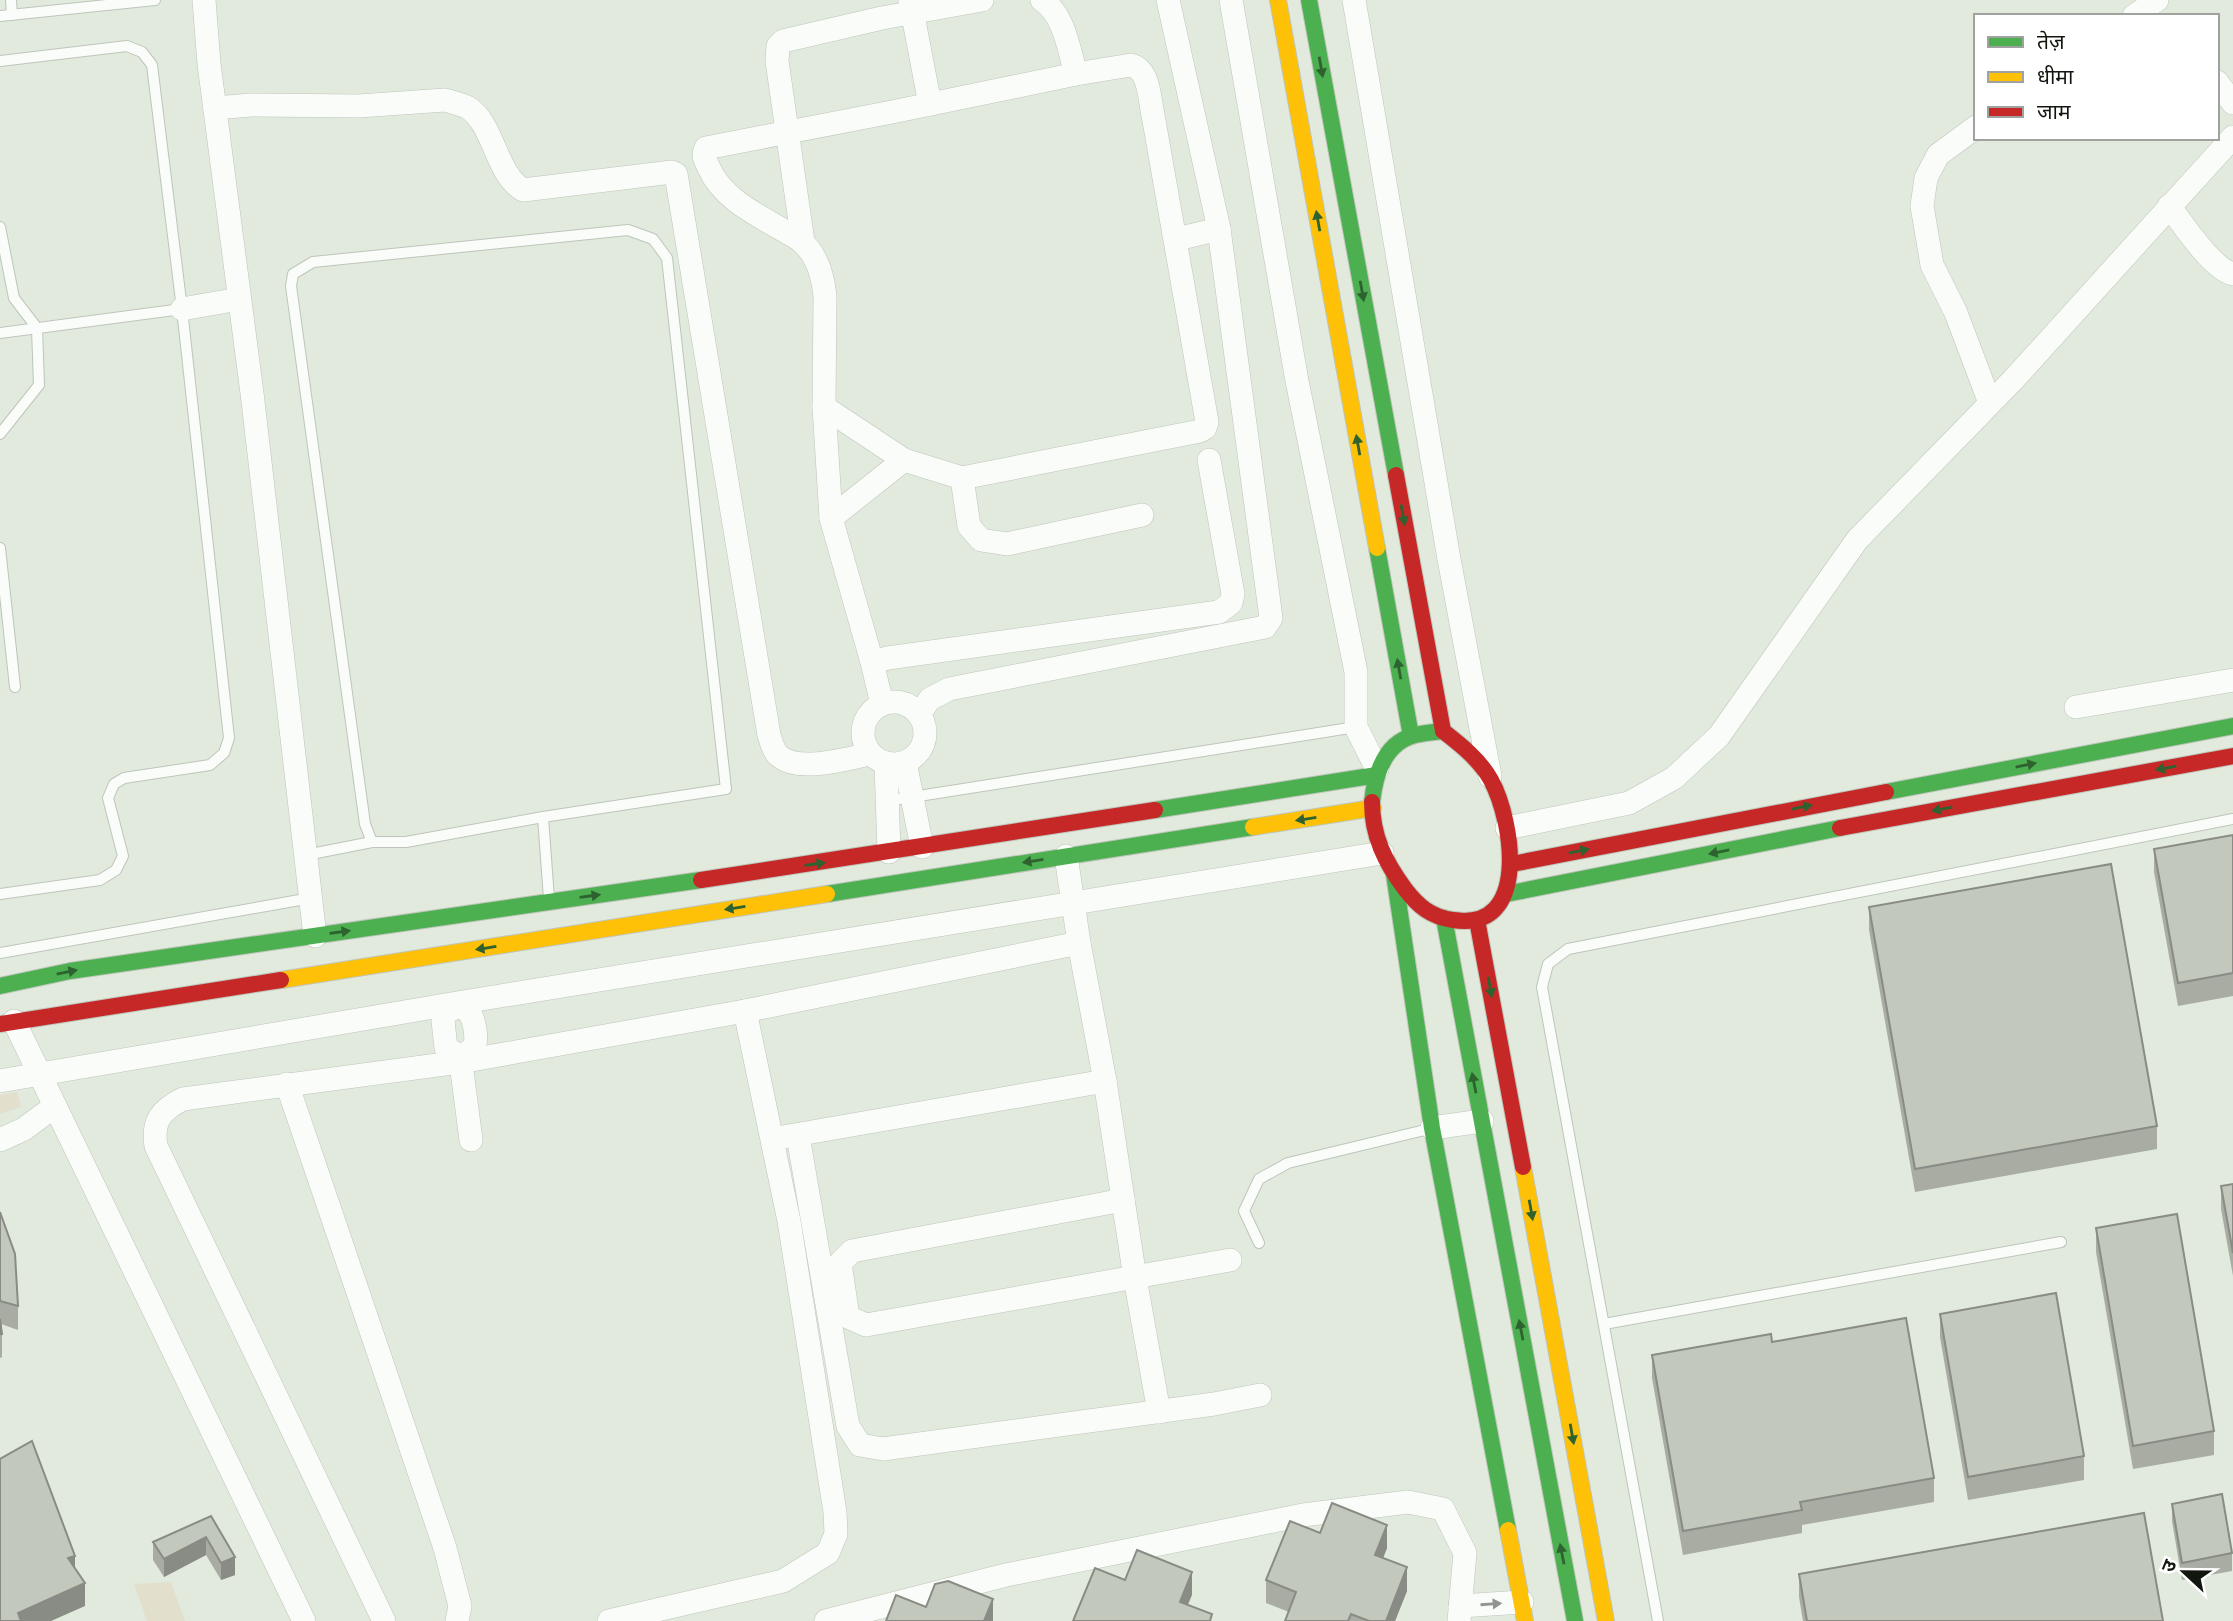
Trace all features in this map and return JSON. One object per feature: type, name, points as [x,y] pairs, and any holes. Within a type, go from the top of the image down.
[{"type":"street","points":[[204,0],[315,936]]},
{"type":"street","points":[[803,242],[777,61],[778,46],[783,41],[911,6],[982,0]]},
{"type":"street","points":[[1042,0],[1049,4],[1059,20],[1076,74]]},
{"type":"street","points":[[919,714],[930,699],[949,689],[1265,627],[1269,623],[1272,613],[1219,229],[1168,0]]},
{"type":"street","points":[[1231,0],[1297,381],[1356,673],[1356,727],[1377,772]]},
{"type":"street","points":[[1278,0],[1411,736]]},
{"type":"street","points":[[1309,0],[1443,731],[1465,747],[1491,779]]},
{"type":"street","points":[[1354,0],[1449,559],[1491,779],[1502,804],[1512,864],[1506,894],[1495,908],[1477,920],[1444,918],[1417,905],[1394,874],[1382,853],[1374,830],[1373,784],[1391,749],[1411,736],[1443,731]]},
{"type":"street","points":[[2137,14],[2157,0]]},
{"type":"street","points":[[911,6],[930,104]]},
{"type":"street","points":[[824,407],[904,460],[962,478],[1205,428],[1207,418],[1177,239],[1144,74],[1140,69],[1131,65],[1076,74],[706,148],[703,153],[715,181],[743,206],[803,242],[817,262],[825,296],[824,407],[831,518],[882,704]]},
{"type":"street","points":[[2219,85],[2233,103]]},
{"type":"street","points":[[215,108],[251,105],[359,106],[445,100],[473,112],[512,181],[523,190],[672,172],[676,174],[769,735],[776,753],[787,762],[802,765],[888,760],[914,757],[924,742],[924,723],[919,714],[902,702],[882,704],[873,710],[864,726],[863,736],[888,760],[912,798],[922,847]]},
{"type":"street","points":[[1974,128],[1938,155],[1926,178],[1922,206],[1932,265],[1956,313],[1990,403]]},
{"type":"street","points":[[1507,828],[1629,803],[1674,778],[1719,736],[1857,540],[1990,403],[2233,137]]},
{"type":"street","points":[[679,182],[711,172]]},
{"type":"street","points":[[2169,206],[2214,261],[2224,271],[2233,274]]},
{"type":"street","points":[[1177,239],[1219,229]]},
{"type":"street","points":[[182,309],[239,299]]},
{"type":"street","points":[[831,518],[904,460]]},
{"type":"street","points":[[872,663],[888,658],[1226,609],[1233,594],[1209,460]]},
{"type":"street","points":[[962,478],[970,526],[981,540],[1007,544],[1142,515]]},
{"type":"street","points":[[2076,707],[2233,680]]},
{"type":"street","points":[[1512,864],[2233,726]]},
{"type":"street","points":[[1506,894],[1824,831],[2233,756]]},
{"type":"street","points":[[888,760],[888,852]]},
{"type":"street","points":[[0,986],[70,971],[315,936],[517,925],[549,902],[922,847],[1377,772]]},
{"type":"street","points":[[304,1621],[55,1106],[7,1023],[517,925],[1066,856],[1373,808]]},
{"type":"street","points":[[0,1080],[1382,853]]},
{"type":"street","points":[[1066,856],[1159,1412]]},
{"type":"street","points":[[826,1621],[1033,1570],[1303,1515],[1408,1502],[1443,1509],[1465,1553],[1460,1614],[1524,1612],[1432,1128],[1394,874]]},
{"type":"street","points":[[1444,918],[1575,1621]]},
{"type":"street","points":[[1477,920],[1606,1621]]},
{"type":"street","points":[[384,1621],[156,1146],[154,1131],[158,1119],[168,1107],[183,1099],[460,1059],[745,1011],[1079,943]]},
{"type":"street","points":[[457,1005],[446,1013],[443,1021],[446,1048],[460,1059],[471,1140]]},
{"type":"street","points":[[609,1621],[783,1581],[828,1553],[836,1534],[835,1512],[789,1221],[745,1011]]},
{"type":"street","points":[[773,1138],[798,1136],[1105,1081]]},
{"type":"street","points":[[287,1084],[445,1548],[460,1606],[457,1621]]},
{"type":"street","points":[[0,1140],[24,1129],[55,1106]]},
{"type":"street","points":[[1432,1128],[1482,1121]]},
{"type":"street","points":[[798,1136],[848,1426],[860,1445],[883,1449],[1159,1412],[1260,1395]]},
{"type":"street","points":[[1123,1200],[852,1251],[841,1263],[848,1317],[866,1325],[1230,1260]]},
{"type":"lane","points":[[11,0],[6,16],[155,0]]},
{"type":"lane","points":[[0,61],[127,46],[146,54],[152,65],[229,738],[224,753],[210,765],[124,778],[114,784],[108,798],[123,856],[116,870],[100,880],[0,894]]},
{"type":"lane","points":[[0,227],[14,298],[37,328],[39,385],[0,434]]},
{"type":"lane","points":[[306,855],[372,842],[406,842],[543,817],[726,789],[667,258],[653,239],[628,230],[313,262],[293,274],[291,286],[298,341],[365,824],[372,842]]},
{"type":"lane","points":[[0,333],[182,309]]},
{"type":"lane","points":[[0,548],[15,687]]},
{"type":"lane","points":[[887,802],[1356,727]]},
{"type":"lane","points":[[543,817],[549,902]]},
{"type":"lane","points":[[1658,1621],[1542,987],[1548,964],[1569,949],[2233,820]]},
{"type":"lane","points":[[0,953],[311,898]]},
{"type":"lane","points":[[1259,1243],[1244,1211],[1259,1179],[1289,1163],[1432,1128]]},
{"type":"lane","points":[[1604,1324],[2061,1242]]},
{"type":"shaded area","points":[[17,1092],[21,1107],[0,1114],[0,1095]]},
{"type":"shaded area","points":[[171,1582],[185,1621],[147,1621],[134,1584]]},
{"type":"building","points":[[2233,835],[2233,973],[2178,983],[2154,849]]},
{"type":"building","points":[[2111,864],[2157,1126],[1915,1169],[1869,907]]},
{"type":"building","points":[[2233,1184],[2233,1253],[2221,1186]]},
{"type":"building","points":[[0,1212],[15,1254],[18,1306],[0,1301]]},
{"type":"building","points":[[2177,1214],[2214,1431],[2133,1446],[2096,1228]]},
{"type":"building","points":[[2056,1293],[2084,1456],[1968,1477],[1940,1314]]},
{"type":"building","points":[[1906,1318],[1934,1478],[1800,1502],[1802,1510],[1683,1531],[1652,1355],[1771,1334],[1772,1342]]},
{"type":"building","points":[[32,1441],[75,1556],[68,1558],[85,1583],[18,1613],[21,1621],[0,1621],[0,1459]]},
{"type":"building","points":[[2222,1494],[2232,1553],[2182,1563],[2172,1504]]},
{"type":"building","points":[[1332,1503],[1387,1525],[1375,1555],[1407,1567],[1386,1621],[1369,1621],[1351,1614],[1348,1621],[1285,1621],[1296,1592],[1266,1580],[1290,1521],[1320,1533]]},
{"type":"building","points":[[2144,1513],[2163,1621],[1807,1621],[1799,1574]]},
{"type":"building","points":[[211,1516],[235,1557],[221,1563],[206,1537],[164,1559],[153,1542]]},
{"type":"building","points":[[1137,1550],[1192,1572],[1180,1602],[1212,1614],[1210,1621],[1073,1621],[1095,1568],[1125,1580]]},
{"type":"building","points":[[948,1581],[993,1599],[984,1621],[886,1621],[896,1595],[926,1607],[935,1584]]},
{"type":"traffic: fast","points":[[1309,0],[1396,475]]},
{"type":"traffic: fast","points":[[1377,548],[1411,736]]},
{"type":"traffic: fast","points":[[1886,792],[2233,726]]},
{"type":"traffic: fast","points":[[1372,802],[1379,771],[1389,752],[1404,739],[1443,731]]},
{"type":"traffic: fast","points":[[1155,810],[1377,775]]},
{"type":"traffic: fast","points":[[827,894],[1253,827]]},
{"type":"traffic: fast","points":[[1506,894],[1840,828]]},
{"type":"traffic: fast","points":[[1394,874],[1432,1128],[1508,1530]]},
{"type":"traffic: fast","points":[[0,986],[70,971],[701,880]]},
{"type":"traffic: fast","points":[[1444,918],[1575,1621]]},
{"type":"traffic: slow","points":[[1278,0],[1377,548]]},
{"type":"traffic: slow","points":[[1253,827],[1373,808]]},
{"type":"traffic: slow","points":[[281,980],[827,894]]},
{"type":"traffic: slow","points":[[1523,1167],[1606,1621]]},
{"type":"traffic: slow","points":[[1508,1530],[1525,1621]]},
{"type":"traffic: jam","points":[[1396,475],[1443,731]]},
{"type":"traffic: jam","points":[[1372,802],[1374,826],[1386,859],[1415,901],[1432,913],[1453,920],[1478,919],[1495,909],[1505,892],[1510,870],[1509,845],[1499,798],[1481,766],[1443,731]]},
{"type":"traffic: jam","points":[[1840,828],[2233,756]]},
{"type":"traffic: jam","points":[[1512,864],[1886,792]]},
{"type":"traffic: jam","points":[[701,880],[1155,810]]},
{"type":"traffic: jam","points":[[1477,920],[1523,1167]]},
{"type":"traffic: jam","points":[[0,1024],[281,980]]}]
